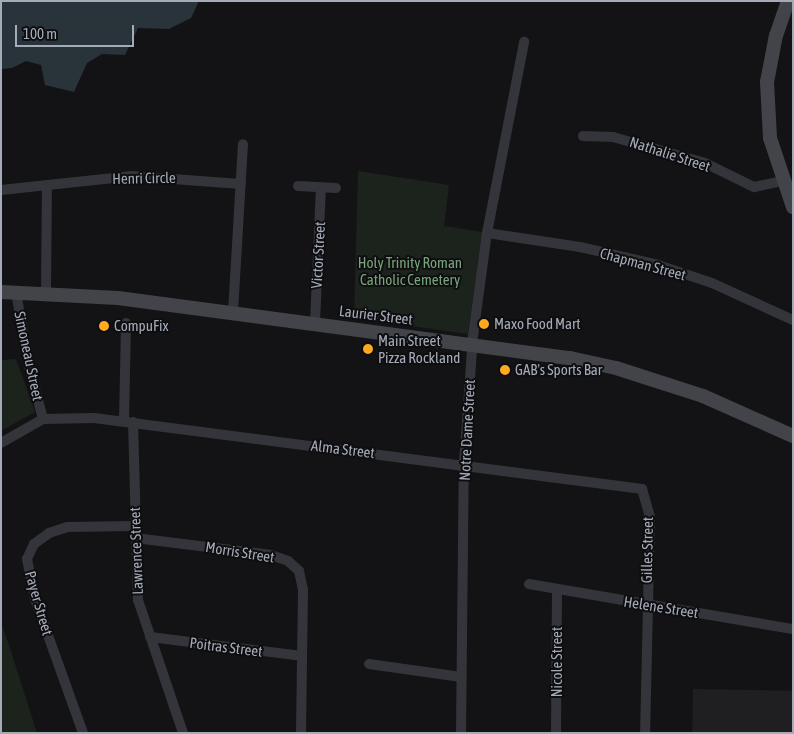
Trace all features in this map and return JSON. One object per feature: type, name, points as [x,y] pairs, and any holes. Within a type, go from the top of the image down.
[{"type":"main road","points":[[788,1],[776,34],[767,82],[770,138],[782,181],[793,207]]},
{"type":"main road","name":"Laurier Street","points":[[1,292],[104,296],[472,344],[616,368],[703,396],[793,436]]},
{"type":"street","name":"Notre Dame Street","points":[[461,733],[464,464],[472,344],[487,233],[524,42]]},
{"type":"street","name":"Nathalie Street","points":[[584,136],[613,137],[705,163],[754,188],[782,181]]},
{"type":"street","points":[[232,312],[243,144]]},
{"type":"street","name":"Henri Circle","points":[[1,190],[132,176],[241,184]]},
{"type":"street","points":[[46,293],[47,186]]},
{"type":"street","points":[[298,186],[336,188]]},
{"type":"street","name":"Victor Street","points":[[315,323],[321,187]]},
{"type":"street","name":"Chapman Street","points":[[487,233],[580,247],[655,264],[712,283],[793,320]]},
{"type":"street","name":"Simoneau Street","points":[[16,292],[29,366],[43,419]]},
{"type":"street","name":"Lawrence Street","points":[[126,323],[138,600],[183,733]]},
{"type":"street","points":[[1,443],[43,419]]},
{"type":"street","name":"Alma Street","points":[[43,419],[129,421],[642,489]]},
{"type":"street","name":"Gilles Street","points":[[642,489],[650,517],[646,605],[645,733]]},
{"type":"street","name":"Payer Street","points":[[83,733],[35,599],[27,559],[34,544],[49,533],[67,527],[135,526]]},
{"type":"street","name":"Morris Street","points":[[135,538],[271,555],[288,561],[299,572],[303,590],[301,733]]},
{"type":"street","name":"Helene Street","points":[[529,584],[557,591],[793,629]]},
{"type":"street","name":"Nicole Street","points":[[556,733],[557,591]]},
{"type":"street","name":"Poitras Street","points":[[150,637],[302,656]]},
{"type":"street","points":[[369,664],[461,677]]},
{"type":"shaded area","points":[[1,1],[199,1],[191,18],[169,29],[138,28],[125,55],[102,54],[87,63],[74,92],[45,85],[41,65],[26,61],[12,68],[1,69]]},
{"type":"shaded area","points":[[693,689],[793,691],[792,733],[692,733]]},
{"type":"green space","name":"Holy Trinity Roman Catholic Cemetery","points":[[358,171],[449,185],[444,226],[482,232],[468,334],[354,318]]},
{"type":"green space","points":[[16,359],[35,412],[1,431],[1,360]]},
{"type":"green space","points":[[1,623],[9,645],[37,733],[1,733]]},
{"type":"place","name":"Maxo Food Mart","points":[[484,324]]},
{"type":"place","name":"CompuFix","points":[[104,326]]},
{"type":"place","name":"Main Street Pizza Rockland","points":[[368,349]]},
{"type":"place","name":"GAB's Sports Bar","points":[[505,370]]}]
